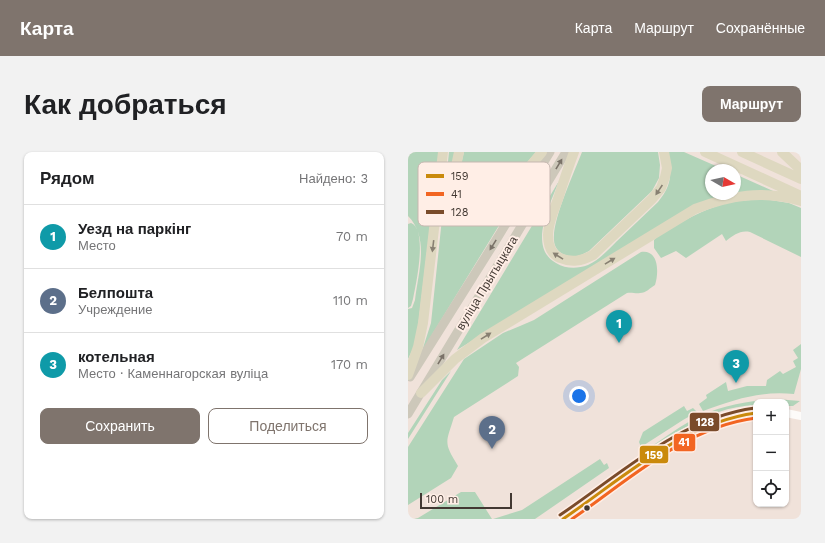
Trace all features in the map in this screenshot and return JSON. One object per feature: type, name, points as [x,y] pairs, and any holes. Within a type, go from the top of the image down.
[{"type":"highway","points":[[442,162],[443,152]]},
{"type":"highway","points":[[457,162],[459,152]]},
{"type":"highway","points":[[534,162],[542,152]]},
{"type":"highway","points":[[550,225],[553,211],[574,152]]},
{"type":"highway","points":[[550,226],[548,235],[551,251],[557,257],[575,261],[583,260],[592,255],[652,199],[661,188],[667,168],[664,152]]},
{"type":"highway","points":[[705,152],[801,196]]},
{"type":"highway","points":[[742,152],[801,179]]},
{"type":"highway","points":[[782,152],[801,170]]},
{"type":"highway","points":[[420,393],[455,359],[483,338],[695,209],[713,202],[742,196],[772,195],[801,201]]},
{"type":"highway","points":[[408,375],[418,347],[423,324],[434,226]]},
{"type":"main road","name":"вуліца Прытыцкага","points":[[544,162],[550,152]]},
{"type":"main road","name":"вуліца Прытыцкага","points":[[550,178],[566,152]]},
{"type":"main road","name":"вуліца Прытыцкага","points":[[408,380],[505,226]]},
{"type":"main road","name":"вуліца Прытыцкага","points":[[408,414],[521,226]]},
{"type":"main road","points":[[563,519],[650,458],[700,427],[725,419],[753,414]]},
{"type":"main road","points":[[789,414],[801,416]]},
{"type":"green space","points":[[408,152],[439,152],[438,162],[418,162],[418,226],[430,226],[416,343],[408,359],[408,309],[412,308],[415,300],[420,267],[421,245],[415,225],[408,216]]},
{"type":"green space","points":[[449,152],[455,152],[456,162],[448,162]]},
{"type":"green space","points":[[464,152],[536,152],[528,162],[461,162]]},
{"type":"green space","points":[[582,152],[658,152],[660,165],[659,178],[652,191],[589,251],[573,257],[559,252],[554,242],[554,231],[560,209]]},
{"type":"green space","points":[[668,152],[684,152],[711,164],[705,164],[705,200],[715,200],[683,212],[457,350],[532,226],[544,226],[542,236],[543,247],[547,256],[556,263],[572,268],[588,265],[603,255],[658,202],[669,184],[670,173]]},
{"type":"green space","points":[[741,177],[773,191],[741,193]]},
{"type":"green space","points":[[559,181],[550,204],[550,196]]},
{"type":"green space","points":[[764,199],[789,203],[801,208],[801,257],[750,232],[737,234],[726,241],[722,234],[686,258],[676,251],[661,258],[654,248],[654,240],[657,237],[707,210],[728,203]]},
{"type":"green space","points":[[411,223],[416,228],[419,236],[420,258],[413,299],[411,306],[408,308],[408,224]]},
{"type":"green space","points":[[441,226],[499,226],[422,351],[431,323]]},
{"type":"green space","points":[[641,252],[647,252],[654,258],[657,268],[655,285],[642,293],[627,293],[516,363],[519,367],[518,376],[454,417],[447,442],[450,452],[458,466],[451,478],[408,505],[408,447],[464,359],[503,333],[534,320]]},
{"type":"green space","points":[[801,344],[801,369],[794,394],[781,393],[748,397],[703,411],[699,404],[707,398],[706,395],[726,382],[728,391],[747,386],[766,386],[767,380],[780,371],[783,374],[796,367],[793,361],[798,358],[793,350]]},
{"type":"green space","points":[[451,371],[408,439],[408,433],[442,380]]},
{"type":"green space","points":[[789,400],[800,401],[793,406],[789,406]]},
{"type":"green space","points":[[753,401],[753,405],[737,407],[718,412],[691,424],[649,452],[645,451],[686,423],[702,415]]},
{"type":"green space","points":[[684,406],[687,411],[693,408],[697,412],[641,447],[639,442],[643,432]]},
{"type":"green space","points":[[600,459],[604,465],[607,463],[609,468],[535,519],[493,519],[522,510]]},
{"type":"green space","points":[[461,492],[475,492],[492,519],[414,519],[418,518]]},
{"type":"transit line","name":"128","points":[[560,515],[652,450],[676,435],[701,423],[728,414],[753,408]]},
{"type":"transit line","name":"159","points":[[563,519],[654,454],[678,440],[703,428],[729,419],[753,414]]},
{"type":"transit line","name":"41","points":[[572,519],[637,472],[682,444],[705,432],[730,423],[753,419]]},
{"type":"place","name":"Уезд на паркінг","points":[[619,343]]},
{"type":"place","name":"котельная","points":[[736,383]]},
{"type":"place","name":"Белпошта","points":[[492,449]]}]
